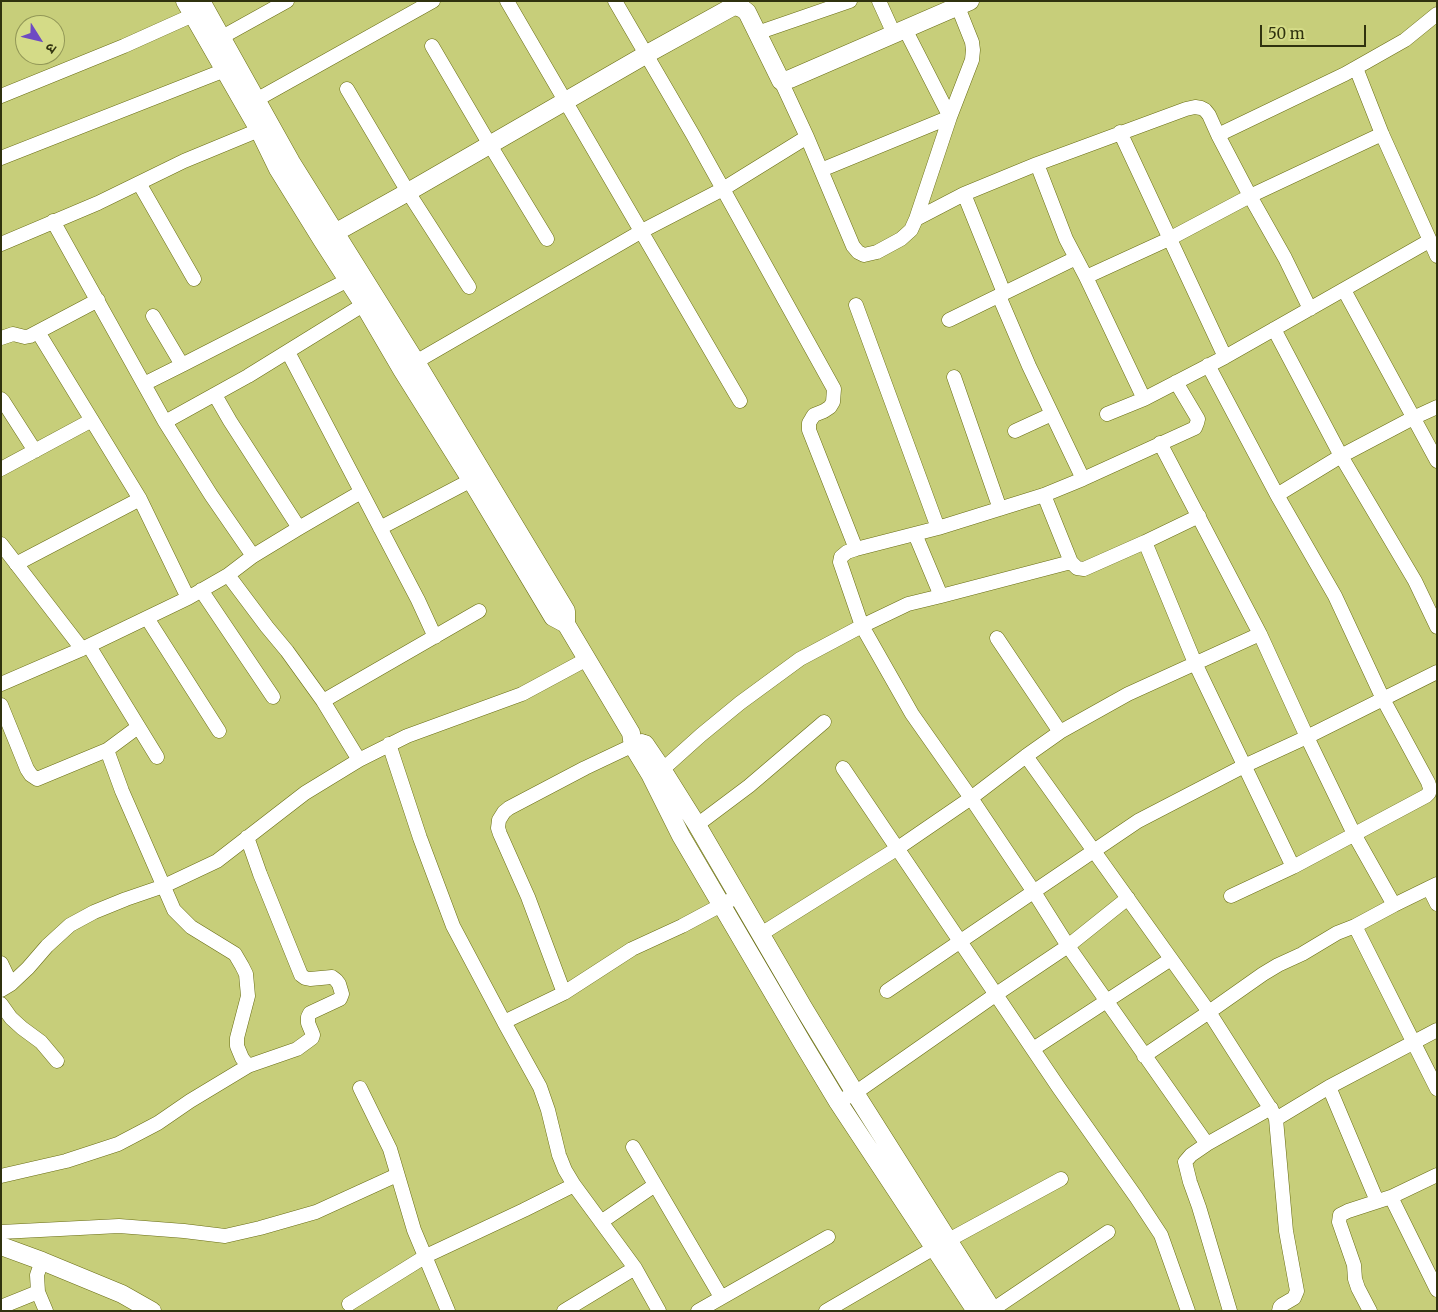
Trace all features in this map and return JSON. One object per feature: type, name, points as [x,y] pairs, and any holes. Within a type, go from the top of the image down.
[{"type":"street","points":[[222,37],[287,1]]},
{"type":"street","points":[[256,100],[433,1]]},
{"type":"street","points":[[507,1],[740,401]]},
{"type":"street","points":[[615,1],[647,54],[834,389],[833,402],[830,407],[814,415],[809,430],[856,548]]},
{"type":"street","points":[[757,33],[850,1]]},
{"type":"street","points":[[879,1],[900,32],[950,117]]},
{"type":"street","points":[[328,236],[647,54],[736,6],[747,12],[781,81],[853,246],[858,252],[872,254],[901,239],[911,230],[916,219],[950,117],[972,60],[972,42],[964,4],[790,79],[781,81]]},
{"type":"street","points":[[193,6],[222,37],[291,162],[348,280],[370,301]]},
{"type":"street","points":[[193,6],[278,169],[328,236],[478,476],[566,611],[566,624],[635,740],[681,836],[838,1102],[918,1209],[987,1310],[1108,1232]]},
{"type":"street","points":[[1,96],[124,46],[193,6]]},
{"type":"street","points":[[1218,135],[1356,68],[1405,40],[1437,14]]},
{"type":"street","points":[[432,46],[547,239]]},
{"type":"street","points":[[1356,68],[1382,134],[1437,256]]},
{"type":"street","points":[[1,158],[225,70]]},
{"type":"street","points":[[347,89],[408,192],[469,287]]},
{"type":"street","points":[[916,219],[964,194],[1037,164],[1120,132],[1195,107],[1201,108],[1209,115],[1310,309]]},
{"type":"street","points":[[821,170],[950,117]]},
{"type":"street","points":[[1,244],[98,203],[184,161],[259,130]]},
{"type":"street","points":[[1120,132],[1225,357]]},
{"type":"street","points":[[1086,277],[1169,239],[1250,196],[1382,134]]},
{"type":"street","points":[[409,366],[642,232],[723,189],[807,138]]},
{"type":"street","points":[[1037,164],[1066,239],[1144,398]]},
{"type":"street","points":[[139,183],[194,279]]},
{"type":"street","points":[[964,194],[1029,366],[1083,479]]},
{"type":"street","points":[[53,221],[165,422],[211,495],[253,556]]},
{"type":"street","points":[[1107,414],[1144,398],[1225,357],[1429,241]]},
{"type":"street","points":[[949,320],[1076,258]]},
{"type":"street","points":[[144,384],[348,280]]},
{"type":"street","points":[[1344,290],[1437,461]]},
{"type":"street","points":[[1,338],[13,334],[25,337],[30,336],[98,300]]},
{"type":"street","points":[[165,422],[288,352],[370,301]]},
{"type":"street","points":[[856,306],[938,528]]},
{"type":"street","points":[[153,316],[182,365]]},
{"type":"street","points":[[1274,329],[1341,456],[1415,581],[1437,626]]},
{"type":"street","points":[[38,332],[140,499],[188,598]]},
{"type":"street","points":[[288,352],[436,637]]},
{"type":"street","points":[[1208,366],[1277,495],[1335,596],[1383,699],[1430,788],[1429,793],[1422,798],[1294,867],[1231,896]]},
{"type":"street","points":[[954,378],[1000,509]]},
{"type":"street","points":[[1176,382],[1198,419],[1195,428],[1044,495],[938,528],[856,548],[841,557],[840,562],[862,626],[912,714],[971,798],[1068,946],[1207,1144]]},
{"type":"street","points":[[215,395],[299,528]]},
{"type":"street","points":[[1,399],[35,451]]},
{"type":"street","points":[[1277,495],[1341,456],[1437,407]]},
{"type":"street","points":[[1015,431],[1052,414]]},
{"type":"street","points":[[1,468],[92,420]]},
{"type":"street","points":[[1160,443],[1260,634],[1354,834],[1394,905]]},
{"type":"street","points":[[380,528],[478,476]]},
{"type":"street","points":[[2,682],[86,647],[188,598],[228,575],[253,556],[361,492]]},
{"type":"street","points":[[1044,495],[1071,562],[1077,568],[1084,569],[1199,516]]},
{"type":"street","points":[[16,564],[140,499]]},
{"type":"street","points":[[915,534],[941,596]]},
{"type":"street","points":[[1145,542],[1195,663],[1294,867]]},
{"type":"street","points":[[1,544],[86,647],[157,757]]},
{"type":"street","points":[[662,770],[700,735],[800,659],[862,626],[908,604],[1071,562]]},
{"type":"street","points":[[228,575],[287,650],[323,701],[359,760]]},
{"type":"street","points":[[201,590],[273,697]]},
{"type":"street","points":[[323,701],[478,611]]},
{"type":"street","points":[[147,618],[219,730]]},
{"type":"street","points":[[761,934],[898,848],[971,798],[1060,732],[1128,694],[1260,634]]},
{"type":"street","points":[[997,638],[1060,732]]},
{"type":"street","points":[[1,963],[6,987],[28,968],[47,946],[70,925],[94,912],[164,886],[217,861],[306,794],[359,760],[407,736],[522,694],[587,659]]},
{"type":"street","points":[[886,991],[1138,822],[1244,766],[1307,737],[1437,672]]},
{"type":"street","points":[[1,704],[27,769],[37,779],[107,750],[138,727]]},
{"type":"street","points":[[696,825],[749,786],[824,722]]},
{"type":"street","points":[[635,740],[662,770],[696,825],[855,1093],[918,1209]]},
{"type":"street","points":[[564,993],[528,897],[500,834],[498,828],[499,820],[509,808],[635,740]]},
{"type":"street","points":[[389,744],[420,838],[453,926],[540,1087],[565,1170],[635,1268],[659,1311]]},
{"type":"street","points":[[107,750],[122,791],[174,910],[191,927],[235,954],[246,974],[248,996],[237,1038],[237,1046],[248,1066]]},
{"type":"street","points":[[1026,756],[1210,1012],[1273,1114],[1286,1231],[1297,1291],[1294,1298],[1282,1305],[1279,1311]]},
{"type":"street","points":[[843,768],[1033,1050],[1161,1235],[1188,1311]]},
{"type":"street","points":[[1,1176],[66,1161],[118,1144],[158,1123],[248,1066],[298,1049],[312,1038],[313,1035],[308,1023],[310,1012],[338,1000],[342,994],[340,984],[332,977],[310,979],[301,975],[247,837]]},
{"type":"street","points":[[1144,1056],[1210,1012],[1262,974],[1337,933],[1433,886],[1437,904]]},
{"type":"street","points":[[504,1022],[564,993],[632,949],[674,930],[738,896]]},
{"type":"street","points":[[838,1102],[855,1093],[995,994],[1068,946],[1128,898]]},
{"type":"street","points":[[1354,926],[1437,1089]]},
{"type":"street","points":[[1033,1050],[1171,959]]},
{"type":"street","points":[[1,1004],[11,1018],[41,1042],[57,1062]]},
{"type":"street","points":[[1230,1311],[1185,1162],[1191,1155],[1207,1144],[1273,1114],[1437,1030]]},
{"type":"street","points":[[1329,1086],[1377,1202]]},
{"type":"street","points":[[360,1088],[390,1149],[414,1230],[448,1311]]},
{"type":"street","points":[[633,1147],[722,1297]]},
{"type":"street","points":[[1,1232],[119,1226],[225,1236],[316,1212],[398,1175]]},
{"type":"street","points":[[1370,1311],[1354,1279],[1354,1265],[1339,1220],[1342,1213],[1391,1197],[1437,1175]]},
{"type":"street","points":[[826,1311],[941,1244],[1061,1179]]},
{"type":"street","points":[[349,1304],[426,1256],[574,1185]]},
{"type":"street","points":[[601,1222],[655,1185]]},
{"type":"street","points":[[1391,1197],[1437,1290]]},
{"type":"street","points":[[698,1311],[828,1237]]},
{"type":"street","points":[[1,1246],[122,1294],[152,1311]]},
{"type":"street","points":[[42,1261],[37,1275],[38,1292],[46,1311]]},
{"type":"street","points":[[564,1311],[635,1268]]},
{"type":"street","points":[[1,1307],[38,1292]]}]
